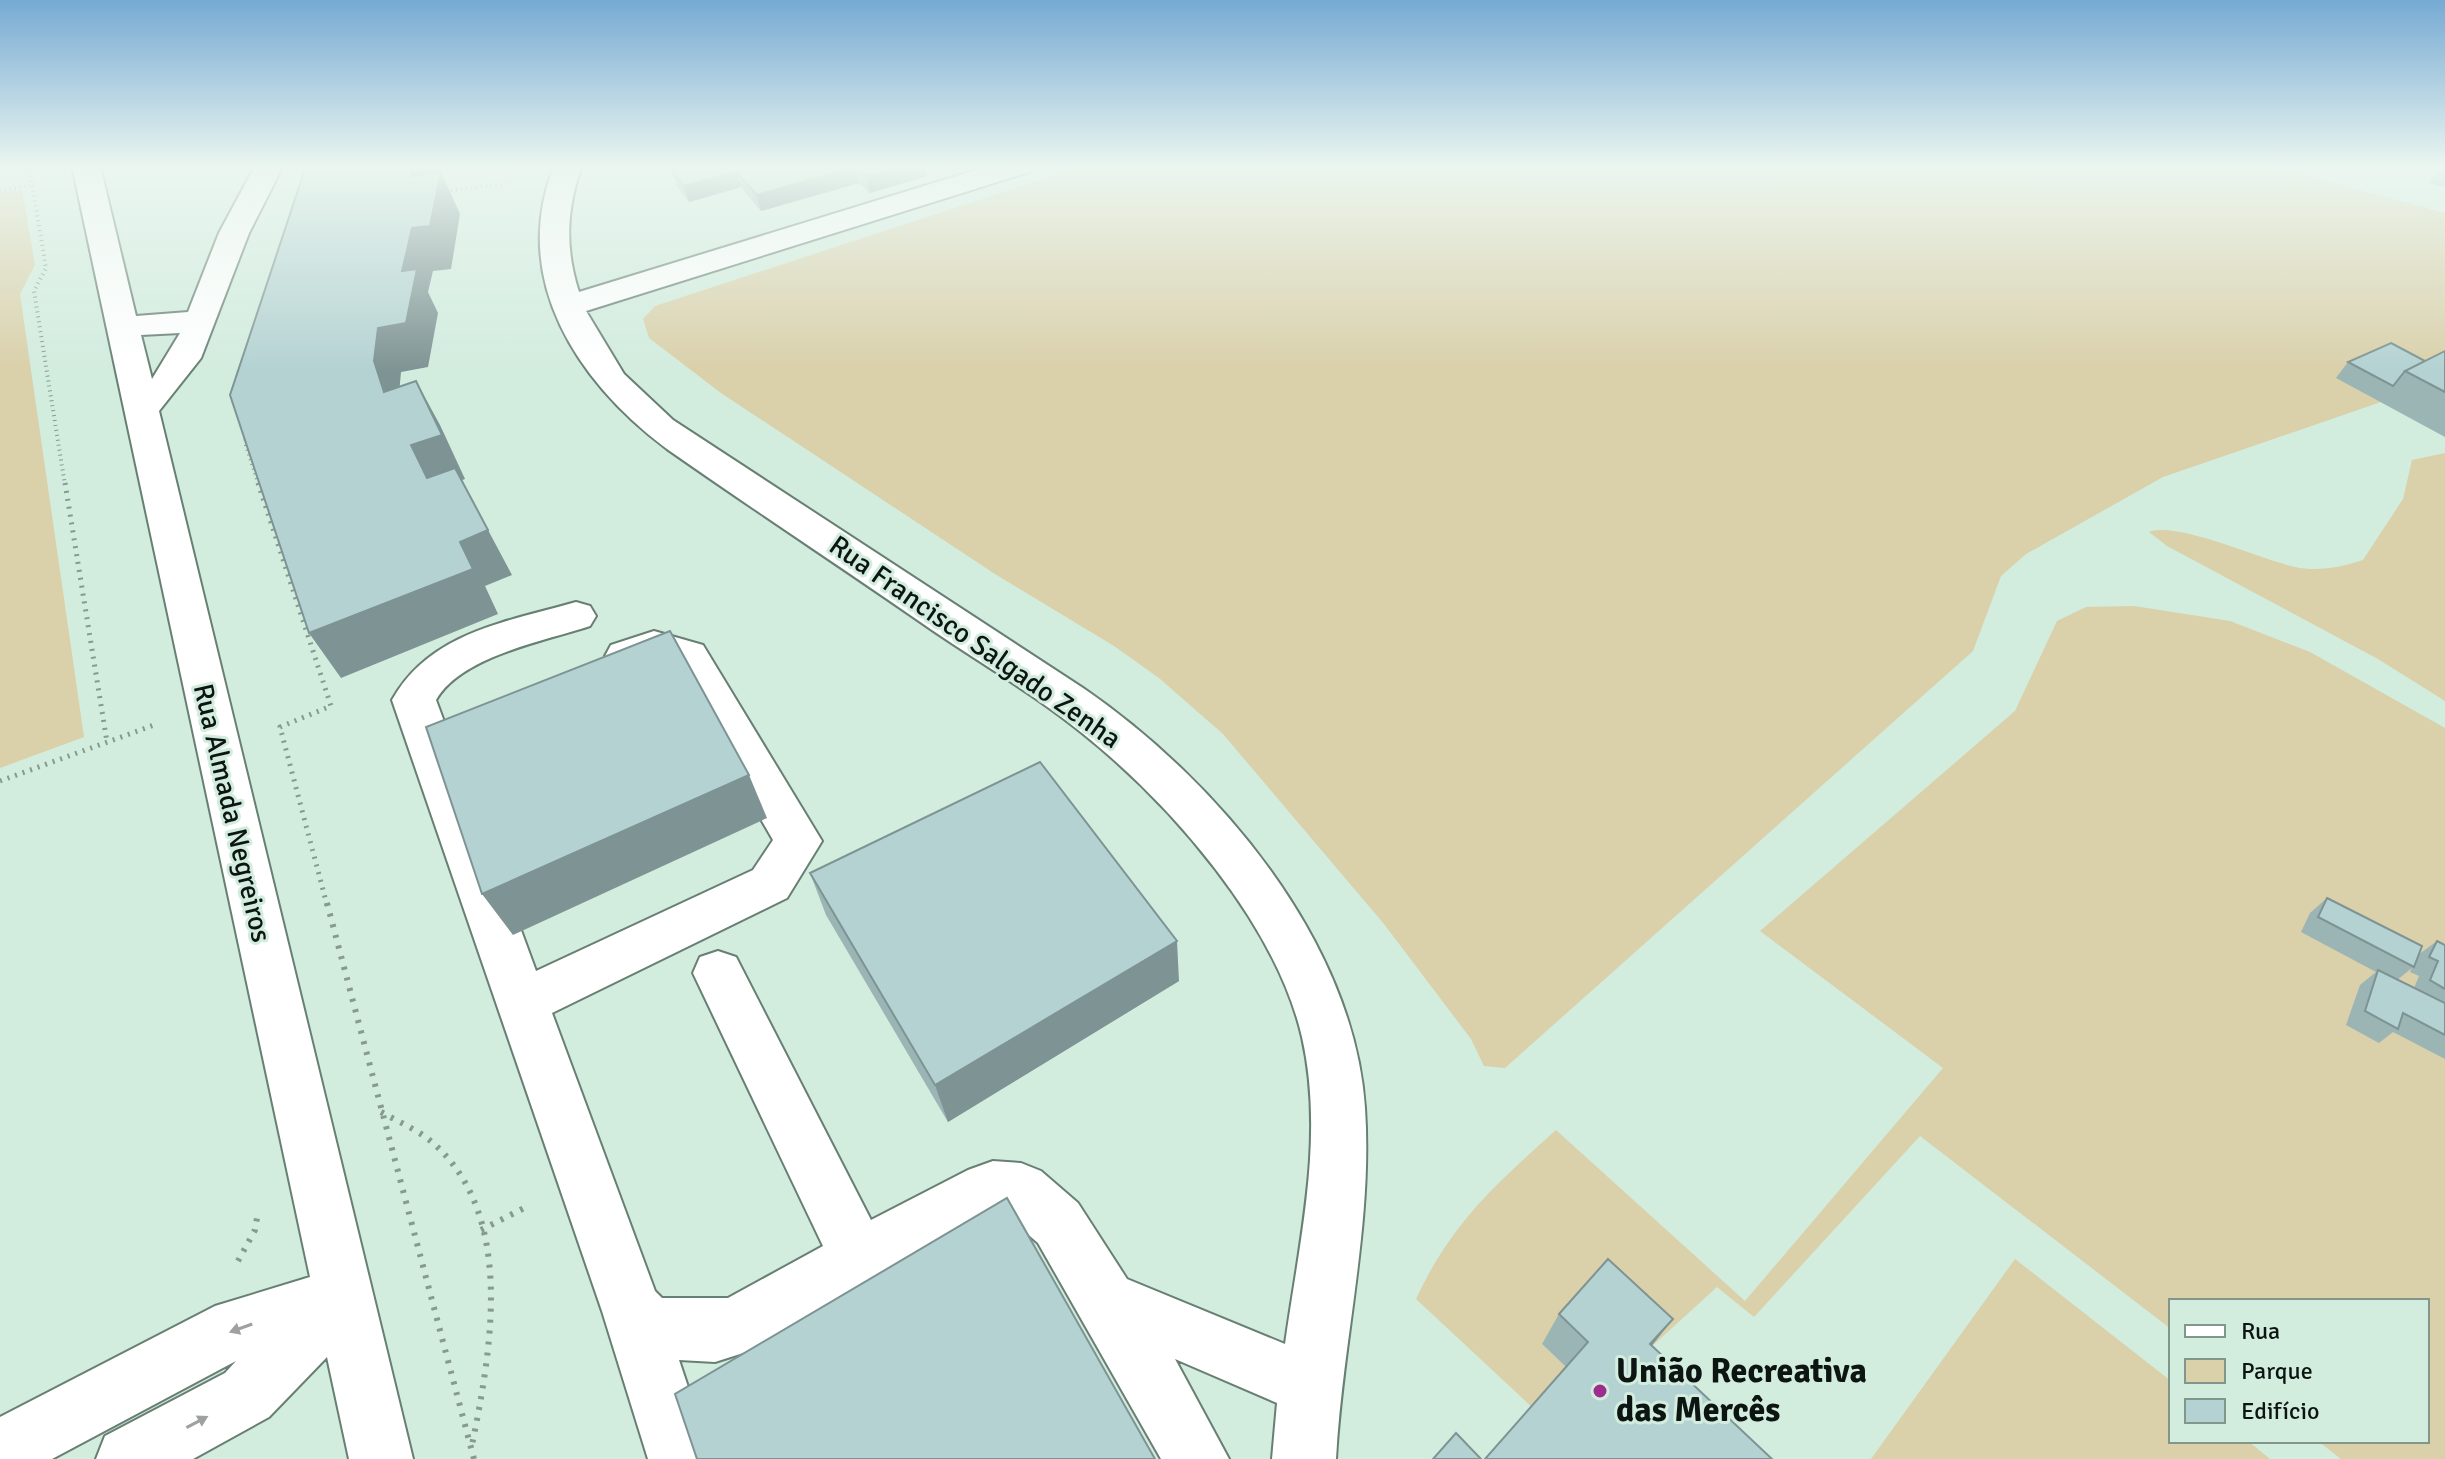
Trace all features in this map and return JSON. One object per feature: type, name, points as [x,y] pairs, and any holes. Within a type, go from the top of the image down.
[{"type":"street","name":"Rua Almada Negreiros","points":[[101,234],[381,1459]]},
{"type":"street","points":[[140,411],[178,372],[190,351],[234,234]]},
{"type":"street","name":"Rua Francisco Salgado Zenha","points":[[555,234],[556,261],[568,306],[606,373],[636,406],[718,467],[1109,730],[1201,821],[1287,941],[1316,999],[1336,1074],[1340,1120],[1338,1173],[1309,1385],[1304,1459]]},
{"type":"street","points":[[568,306],[800,234]]},
{"type":"street","points":[[121,326],[167,325],[200,320]]},
{"type":"street","points":[[576,616],[449,660],[420,685],[414,700],[446,722],[520,1003],[632,1311],[680,1459]]},
{"type":"street","points":[[520,1003],[770,884],[798,841],[688,656],[654,646],[583,672]]},
{"type":"street","points":[[718,973],[860,1259]]},
{"type":"street","points":[[632,1311],[645,1325],[662,1329],[715,1331],[737,1326],[968,1198],[993,1189],[1021,1191],[1058,1223],[1197,1459]]},
{"type":"street","points":[[0,1452],[237,1328],[343,1297]]},
{"type":"street","points":[[128,1459],[247,1395],[343,1297]]},
{"type":"street","points":[[1106,1300],[1309,1385]]},
{"type":"path","points":[[40,234],[46,268],[34,291],[107,742]]},
{"type":"path","points":[[250,427],[245,442],[331,706],[280,727],[474,1459]]},
{"type":"path","points":[[0,781],[166,721]]},
{"type":"path","points":[[381,1112],[438,1148],[462,1183],[481,1230],[492,1285],[491,1333],[485,1389],[471,1448]]},
{"type":"path","points":[[233,1267],[255,1230],[258,1198]]},
{"type":"green space","points":[[0,234],[30,234],[35,265],[20,294],[84,737],[0,768]]},
{"type":"green space","points":[[875,234],[2445,234],[2445,394],[2337,378],[2381,402],[2163,477],[2026,554],[2001,576],[1973,651],[1505,1068],[1484,1066],[1471,1039],[1384,924],[1223,734],[1159,678],[1114,646],[995,574],[721,393],[649,338],[643,319],[655,306]]},
{"type":"green space","points":[[2445,453],[2445,701],[2378,659],[2167,546],[2149,532],[2162,530],[2199,536],[2295,567],[2321,569],[2347,565],[2363,560],[2403,499],[2412,460]]},
{"type":"green space","points":[[2134,606],[2230,621],[2310,652],[2445,728],[2445,1459],[2341,1459],[2321,1443],[2429,1443],[2429,1299],[2169,1299],[2169,1327],[1920,1136],[1754,1317],[1717,1287],[1650,1348],[1542,1344],[1570,1371],[1535,1410],[1416,1299],[1444,1248],[1494,1187],[1556,1130],[1745,1301],[1943,1068],[1760,931],[2015,711],[2057,621],[2086,607]]},
{"type":"green space","points":[[2015,1259],[2169,1379],[2169,1443],[2250,1443],[2270,1459],[1871,1459]]},
{"type":"building","points":[[283,234],[411,234],[402,271],[417,269],[406,323],[378,328],[374,361],[384,392],[416,381],[442,435],[411,445],[427,478],[455,468],[488,530],[460,542],[473,569],[309,633],[230,395]]},
{"type":"building","points":[[2391,343],[2425,361],[2405,371],[2393,386],[2348,362]]},
{"type":"building","points":[[2445,351],[2445,392],[2405,371]]},
{"type":"building","points":[[670,631],[749,775],[482,894],[426,727]]},
{"type":"building","points":[[1040,762],[1177,941],[935,1085],[810,873]]},
{"type":"building","points":[[2327,898],[2422,946],[2414,967],[2318,917]]},
{"type":"building","points":[[2437,941],[2445,945],[2445,989],[2430,980],[2438,961],[2429,957]]},
{"type":"building","points":[[2378,970],[2445,1003],[2445,1035],[2403,1013],[2398,1029],[2365,1011]]},
{"type":"building","points":[[1007,1198],[1155,1459],[697,1459],[675,1394]]},
{"type":"building","name":"União Recreativa das Mercês","points":[[1608,1259],[1673,1319],[1650,1344],[1772,1459],[1485,1459],[1588,1342],[1559,1314]]},
{"type":"building","points":[[1456,1433],[1481,1459],[1433,1459]]},
{"type":"place","name":"União Recreativa das Mercês","points":[[1600,1391]]}]
